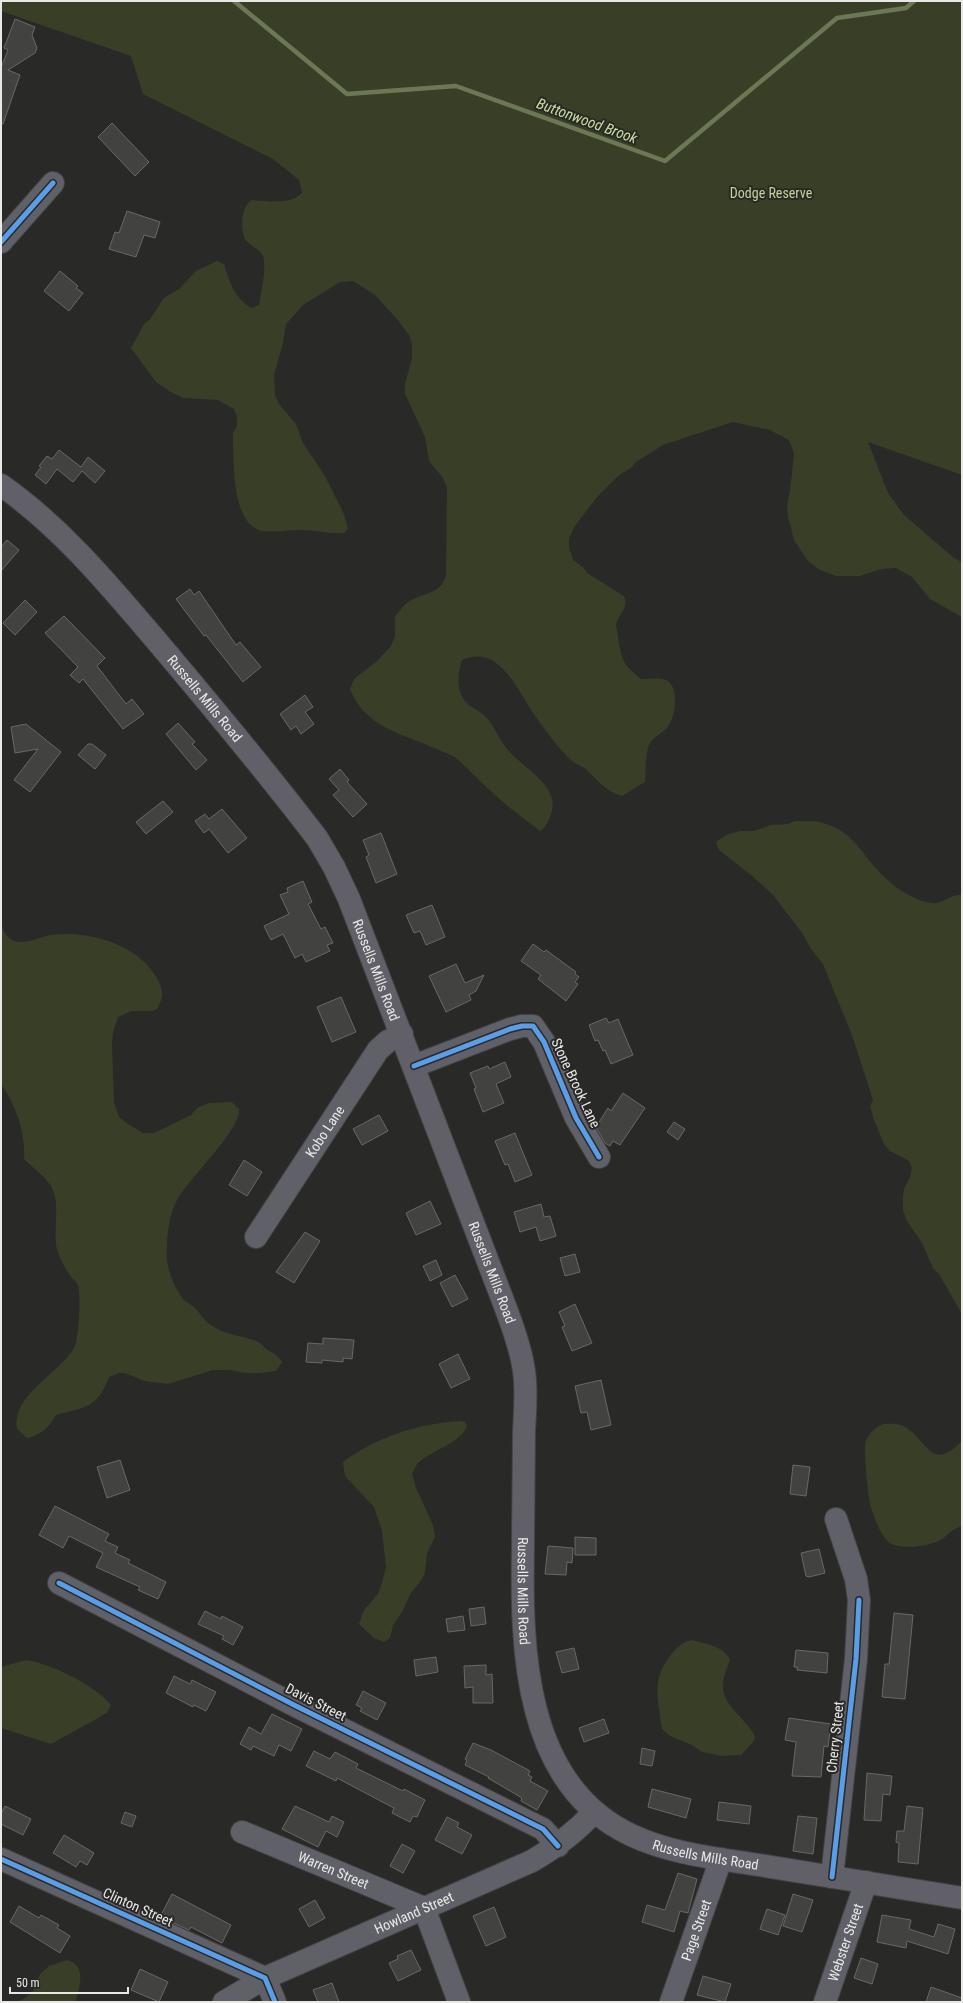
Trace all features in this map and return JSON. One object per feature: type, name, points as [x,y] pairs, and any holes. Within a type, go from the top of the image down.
[{"type":"main road","name":"Russells Mills Road","points":[[1,485],[43,518],[107,584],[172,659],[317,838],[334,867],[349,900],[402,1034],[505,1306],[521,1356],[525,1388],[523,1624],[529,1678],[540,1725],[551,1753],[573,1790],[594,1812],[619,1829],[647,1842],[680,1852],[962,1898]]},
{"type":"street","points":[[1,242],[53,183]]},
{"type":"street","name":"Stone Brook Lane","points":[[414,1066],[510,1029],[522,1026],[533,1026],[544,1042],[576,1118],[599,1156]]},
{"type":"street","name":"Kobo Lane","points":[[256,1237],[378,1050],[388,1041],[402,1034]]},
{"type":"street","name":"Cherry Street","points":[[832,1877],[856,1659],[859,1600],[856,1579],[836,1519]]},
{"type":"street","name":"Davis Street","points":[[59,1583],[294,1705],[543,1829],[558,1846]]},
{"type":"street","name":"Howland Street","points":[[224,2002],[265,1978],[532,1861],[558,1846],[574,1834],[594,1812]]},
{"type":"street","name":"Warren Street","points":[[242,1832],[424,1908]]},
{"type":"street","name":"Clinton Street","points":[[1,1859],[265,1978]]},
{"type":"street","name":"Page Street","points":[[671,2002],[721,1859]]},
{"type":"street","name":"Webster Street","points":[[825,2002],[866,1882]]},
{"type":"street","points":[[424,1908],[459,2002]]},
{"type":"street","points":[[265,1978],[275,2002]]},
{"type":"green space","name":"Dodge Reserve","points":[[1,1],[962,1],[962,475],[868,442],[888,493],[904,515],[954,558],[962,562],[962,620],[960,616],[930,599],[912,577],[896,568],[881,569],[860,576],[836,576],[820,570],[808,561],[794,540],[788,517],[787,506],[794,454],[789,440],[770,430],[733,422],[663,445],[636,462],[632,467],[618,476],[597,497],[575,526],[569,538],[569,547],[573,560],[583,567],[587,573],[624,596],[625,605],[616,625],[622,657],[626,665],[641,679],[663,679],[669,682],[675,693],[673,716],[670,723],[667,728],[649,745],[646,758],[645,782],[622,796],[608,789],[587,770],[573,762],[561,750],[531,710],[513,681],[496,663],[484,657],[471,657],[462,660],[459,669],[459,689],[465,701],[488,719],[508,750],[539,778],[551,795],[553,804],[551,814],[546,826],[540,831],[500,800],[454,756],[388,729],[366,714],[357,703],[350,689],[354,679],[377,661],[391,646],[395,636],[395,616],[404,605],[413,599],[430,593],[440,587],[446,576],[447,488],[443,478],[429,461],[425,437],[405,394],[405,384],[412,358],[412,344],[409,335],[397,319],[375,295],[353,281],[340,282],[303,305],[286,324],[283,343],[274,375],[275,395],[279,404],[296,424],[303,443],[325,476],[344,514],[348,529],[344,533],[299,530],[271,532],[262,531],[252,526],[245,518],[237,493],[233,433],[237,426],[237,417],[234,409],[218,400],[183,398],[169,391],[156,382],[131,348],[144,324],[150,319],[164,298],[179,289],[196,271],[217,261],[224,264],[233,289],[240,299],[251,308],[259,305],[264,261],[262,253],[245,239],[242,229],[242,218],[248,203],[252,200],[285,201],[297,197],[302,193],[299,180],[273,159],[143,94],[131,56],[1,11]]},
{"type":"green space","points":[[795,821],[820,822],[832,826],[846,834],[885,877],[899,889],[915,898],[935,903],[953,896],[962,895],[962,1314],[939,1274],[933,1268],[922,1243],[907,1221],[903,1210],[903,1197],[904,1189],[910,1177],[912,1168],[909,1161],[890,1151],[884,1144],[874,1120],[870,1106],[873,1100],[852,1035],[823,964],[773,895],[751,875],[719,850],[716,842],[726,835],[740,831],[754,831],[771,825],[788,824]]},
{"type":"green space","points":[[1,925],[9,938],[19,942],[50,935],[64,934],[95,937],[132,952],[151,969],[161,988],[162,995],[157,1009],[152,1011],[132,1011],[118,1017],[113,1032],[114,1103],[119,1117],[128,1124],[143,1133],[154,1133],[191,1115],[197,1108],[209,1103],[232,1102],[239,1109],[232,1129],[177,1200],[168,1229],[167,1260],[173,1282],[185,1301],[193,1306],[211,1325],[219,1330],[257,1341],[276,1355],[282,1362],[276,1371],[244,1373],[230,1370],[213,1370],[168,1384],[144,1381],[125,1373],[119,1373],[109,1377],[105,1387],[95,1401],[83,1408],[56,1415],[48,1427],[41,1433],[27,1438],[17,1429],[17,1417],[21,1406],[38,1385],[67,1357],[76,1344],[79,1317],[79,1290],[78,1285],[63,1265],[56,1245],[56,1201],[52,1188],[50,1184],[24,1159],[22,1130],[19,1120],[11,1101],[1,1084]]},
{"type":"green space","points":[[460,1421],[465,1422],[467,1426],[458,1438],[424,1458],[418,1463],[412,1474],[416,1488],[433,1525],[435,1537],[427,1553],[425,1572],[422,1579],[411,1593],[402,1612],[393,1625],[390,1638],[384,1642],[374,1638],[359,1624],[364,1610],[378,1594],[386,1567],[382,1531],[374,1507],[345,1476],[343,1462],[370,1445],[399,1433],[429,1425]]},
{"type":"green space","points":[[883,1424],[901,1425],[918,1437],[929,1450],[935,1454],[942,1455],[951,1451],[962,1441],[962,1526],[953,1530],[938,1541],[912,1547],[894,1545],[886,1540],[877,1525],[870,1505],[866,1475],[865,1445],[871,1432]]},
{"type":"green space","points":[[692,1640],[709,1644],[719,1649],[727,1655],[730,1660],[724,1678],[724,1692],[730,1705],[749,1727],[755,1737],[754,1741],[741,1755],[722,1756],[702,1752],[692,1745],[670,1736],[662,1729],[658,1706],[658,1682],[662,1669],[670,1656],[680,1645]]},
{"type":"green space","points":[[26,1660],[36,1662],[72,1676],[95,1690],[111,1705],[107,1713],[51,1744],[1,1728],[1,1667]]},
{"type":"green space","points":[[67,1960],[73,1963],[80,1972],[79,1990],[75,2002],[16,2002],[25,1998],[33,1991],[40,1974],[49,1966]]},
{"type":"building","points":[[15,19],[35,27],[32,35],[37,48],[35,53],[8,70],[20,75],[3,124],[1,124],[1,68],[8,50],[4,48]]},
{"type":"building","points":[[112,123],[149,162],[135,176],[98,137]]},
{"type":"building","points":[[127,211],[160,222],[155,238],[144,235],[136,257],[109,249],[115,232],[119,233]]},
{"type":"building","points":[[60,271],[78,286],[76,288],[83,293],[69,311],[44,291]]},
{"type":"building","points":[[59,450],[81,467],[88,457],[105,471],[95,483],[82,471],[73,482],[57,469],[46,484],[35,475],[41,467],[39,466],[47,456],[52,459]]},
{"type":"building","points":[[7,540],[19,550],[1,571],[1,547]]},
{"type":"building","points":[[190,589],[194,595],[199,591],[236,645],[240,642],[261,667],[243,682],[206,635],[204,636],[176,599]]},
{"type":"building","points":[[25,600],[37,612],[15,635],[3,623]]},
{"type":"building","points":[[64,616],[105,658],[97,666],[126,704],[132,699],[144,714],[123,729],[83,679],[79,683],[70,675],[78,667],[45,633]]},
{"type":"building","points":[[305,695],[313,707],[305,712],[314,724],[301,734],[296,726],[291,730],[280,714]]},
{"type":"building","points":[[178,723],[195,742],[192,744],[207,760],[196,770],[166,734]]},
{"type":"building","points":[[26,724],[61,752],[30,792],[14,780],[38,749],[15,753],[11,727]]},
{"type":"building","points":[[88,744],[92,744],[106,755],[95,769],[78,755]]},
{"type":"building","points":[[340,769],[349,780],[347,782],[367,804],[353,817],[333,795],[339,790],[329,779]]},
{"type":"building","points":[[163,801],[173,812],[146,834],[136,822]]},
{"type":"building","points":[[222,809],[247,838],[228,853],[209,829],[204,833],[195,821],[205,814],[209,819]]},
{"type":"building","points":[[381,833],[397,874],[376,883],[366,857],[369,855],[363,840]]},
{"type":"building","points":[[303,881],[312,902],[308,904],[321,929],[325,927],[333,943],[327,945],[330,951],[306,962],[302,954],[295,958],[283,934],[271,940],[264,926],[289,914],[280,895],[288,892],[287,888]]},
{"type":"building","points":[[432,905],[445,937],[426,945],[420,931],[414,933],[406,915]]},
{"type":"building","points":[[533,944],[544,952],[546,950],[576,972],[575,974],[579,977],[575,982],[578,984],[566,1001],[538,979],[541,975],[521,961]]},
{"type":"building","points":[[456,964],[465,983],[484,975],[476,991],[469,995],[471,1000],[446,1012],[429,976]]},
{"type":"building","points":[[341,997],[356,1032],[332,1042],[317,1007]]},
{"type":"building","points":[[606,1018],[609,1023],[618,1019],[633,1055],[611,1064],[605,1050],[603,1051],[598,1040],[595,1041],[589,1025]]},
{"type":"building","points":[[505,1062],[511,1077],[496,1084],[504,1103],[483,1112],[474,1089],[476,1088],[470,1073],[488,1066],[489,1069]]},
{"type":"building","points":[[623,1093],[645,1108],[620,1145],[613,1141],[610,1146],[605,1143],[596,1127],[608,1108],[611,1111]]},
{"type":"building","points":[[379,1115],[388,1131],[362,1145],[353,1129]]},
{"type":"building","points":[[674,1122],[685,1129],[678,1140],[667,1132]]},
{"type":"building","points":[[515,1133],[532,1175],[515,1182],[508,1164],[505,1165],[495,1141]]},
{"type":"building","points":[[244,1160],[262,1172],[247,1196],[229,1185]]},
{"type":"building","points":[[430,1201],[441,1224],[416,1235],[406,1213]]},
{"type":"building","points":[[541,1204],[544,1217],[550,1216],[556,1236],[540,1241],[536,1227],[520,1232],[514,1212]]},
{"type":"building","points":[[305,1232],[320,1241],[294,1283],[276,1272]]},
{"type":"building","points":[[575,1254],[580,1272],[565,1276],[560,1258]]},
{"type":"building","points":[[436,1260],[442,1275],[430,1281],[423,1266]]},
{"type":"building","points":[[455,1275],[468,1299],[452,1307],[440,1283]]},
{"type":"building","points":[[575,1304],[592,1343],[572,1351],[562,1327],[565,1326],[559,1312]]},
{"type":"building","points":[[323,1338],[354,1340],[352,1359],[343,1358],[343,1362],[322,1360],[322,1363],[306,1362],[308,1343],[323,1344]]},
{"type":"building","points":[[458,1354],[470,1379],[451,1388],[439,1364]]},
{"type":"building","points":[[601,1380],[611,1425],[591,1430],[587,1412],[581,1413],[575,1386]]},
{"type":"building","points":[[120,1460],[130,1490],[107,1498],[97,1467]]},
{"type":"building","points":[[793,1465],[810,1467],[806,1496],[790,1494]]},
{"type":"building","points":[[55,1506],[109,1534],[105,1541],[118,1547],[115,1553],[130,1560],[128,1563],[166,1582],[158,1599],[138,1590],[140,1587],[96,1567],[103,1553],[69,1536],[63,1548],[39,1535]]},
{"type":"building","points":[[575,1537],[596,1538],[596,1555],[575,1555]]},
{"type":"building","points":[[548,1546],[573,1548],[572,1563],[567,1562],[566,1575],[545,1574]]},
{"type":"building","points":[[819,1549],[825,1573],[809,1577],[806,1576],[801,1553]]},
{"type":"building","points":[[484,1607],[486,1624],[471,1626],[469,1609]]},
{"type":"building","points":[[205,1611],[221,1619],[222,1616],[243,1627],[233,1645],[222,1639],[224,1636],[198,1624]]},
{"type":"building","points":[[894,1613],[913,1615],[905,1699],[882,1697],[885,1664],[889,1664]]},
{"type":"building","points":[[463,1616],[465,1630],[448,1632],[446,1619]]},
{"type":"building","points":[[574,1648],[579,1669],[562,1673],[556,1652]]},
{"type":"building","points":[[796,1650],[828,1653],[827,1673],[797,1670],[797,1667],[794,1667]]},
{"type":"building","points":[[436,1657],[438,1672],[416,1676],[414,1660]]},
{"type":"building","points":[[486,1665],[486,1675],[492,1674],[493,1703],[473,1703],[473,1687],[465,1688],[464,1666]]},
{"type":"building","points":[[174,1676],[190,1684],[192,1680],[216,1692],[206,1711],[194,1705],[193,1707],[166,1693]]},
{"type":"building","points":[[363,1691],[386,1703],[377,1720],[360,1711],[362,1708],[356,1705]]},
{"type":"building","points":[[272,1714],[302,1729],[291,1751],[279,1745],[274,1756],[253,1746],[251,1750],[240,1744],[249,1727],[261,1734]]},
{"type":"building","points":[[789,1718],[831,1724],[828,1747],[824,1746],[821,1777],[792,1776],[796,1742],[785,1740]]},
{"type":"building","points":[[604,1719],[609,1733],[584,1742],[579,1728]]},
{"type":"building","points":[[473,1743],[491,1750],[530,1771],[528,1775],[532,1777],[530,1781],[548,1791],[537,1810],[521,1801],[522,1798],[488,1778],[489,1777],[465,1765],[467,1760],[465,1759]]},
{"type":"building","points":[[642,1748],[655,1751],[652,1766],[640,1764]]},
{"type":"building","points":[[314,1751],[330,1759],[335,1752],[358,1764],[356,1768],[425,1800],[417,1817],[413,1816],[410,1822],[392,1813],[394,1808],[337,1778],[336,1781],[306,1766]]},
{"type":"building","points":[[867,1773],[892,1776],[890,1795],[883,1794],[881,1821],[864,1820]]},
{"type":"building","points":[[652,1789],[691,1799],[686,1818],[648,1807]]},
{"type":"building","points":[[719,1802],[751,1806],[749,1824],[717,1820]]},
{"type":"building","points":[[5,1806],[31,1819],[23,1835],[1,1824],[1,1814]]},
{"type":"building","points":[[295,1806],[329,1822],[332,1816],[344,1822],[337,1837],[326,1831],[318,1847],[282,1829]]},
{"type":"building","points":[[907,1806],[923,1808],[918,1864],[898,1862],[899,1843],[896,1842],[897,1831],[904,1831]]},
{"type":"building","points":[[125,1812],[136,1816],[132,1827],[121,1823]]},
{"type":"building","points":[[798,1816],[817,1818],[813,1854],[793,1851]]},
{"type":"building","points":[[447,1817],[459,1823],[457,1827],[472,1835],[462,1854],[435,1840]]},
{"type":"building","points":[[64,1835],[94,1853],[87,1865],[80,1861],[76,1867],[53,1853]]},
{"type":"building","points":[[402,1844],[415,1851],[403,1873],[390,1866]]},
{"type":"building","points":[[678,1873],[697,1879],[688,1913],[680,1911],[674,1932],[642,1922],[647,1905],[665,1910]]},
{"type":"building","points":[[172,1894],[231,1925],[222,1943],[191,1927],[189,1930],[160,1917]]},
{"type":"building","points":[[793,1894],[813,1900],[802,1932],[783,1926]]},
{"type":"building","points":[[315,1900],[325,1918],[309,1927],[299,1909]]},
{"type":"building","points":[[19,1906],[39,1918],[41,1915],[59,1925],[57,1928],[70,1936],[60,1953],[10,1922]]},
{"type":"building","points":[[494,1907],[506,1937],[486,1946],[473,1916]]},
{"type":"building","points":[[767,1909],[785,1915],[778,1935],[760,1929]]},
{"type":"building","points":[[882,1915],[911,1920],[909,1929],[934,1937],[938,1924],[955,1929],[948,1954],[907,1941],[906,1948],[877,1942]]},
{"type":"building","points":[[411,1950],[421,1970],[398,1981],[389,1963],[398,1959],[397,1956]]},
{"type":"building","points":[[861,1958],[878,1964],[872,1984],[854,1978]]},
{"type":"building","points":[[140,1969],[168,1982],[159,2002],[131,1990]]},
{"type":"building","points":[[703,1976],[731,1984],[725,2002],[697,1995]]},
{"type":"building","points":[[332,1983],[339,2002],[318,2002],[313,1990]]},
{"type":"building","points":[[931,1987],[962,1998],[962,2002],[926,2002]]},
{"type":"waterway","name":"Buttonwood Brook","points":[[234,1],[347,94],[456,86],[665,161],[837,18],[906,8],[914,1]]},
{"type":"cycle path","points":[[1,242],[53,183]]},
{"type":"cycle path","points":[[414,1066],[510,1029],[522,1026],[533,1026],[544,1042],[576,1118],[599,1157]]},
{"type":"cycle path","points":[[59,1583],[294,1705],[543,1829],[558,1846]]},
{"type":"cycle path","points":[[832,1877],[856,1659],[859,1600]]},
{"type":"cycle path","points":[[1,1859],[265,1978],[275,2002]]}]
